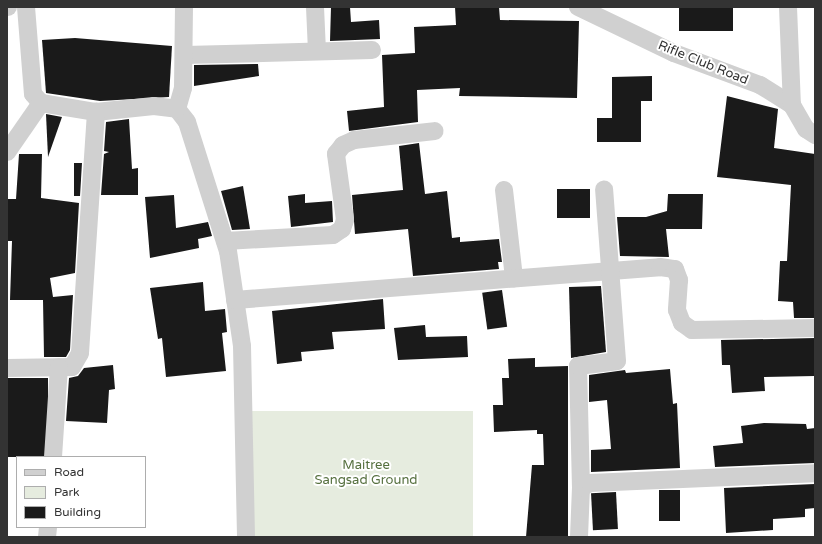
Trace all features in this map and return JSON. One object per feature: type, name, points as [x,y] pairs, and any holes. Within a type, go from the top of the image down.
[{"type":"street","points":[[26,7],[33,94],[41,103],[96,112],[154,106],[177,109],[187,122],[225,242],[242,346],[246,537]]},
{"type":"street","points":[[177,109],[185,55],[184,7]]},
{"type":"street","points":[[314,7],[317,51]]},
{"type":"street","name":"Rifle Club Road","points":[[578,7],[674,53],[760,85],[792,105],[806,130],[815,135]]},
{"type":"street","points":[[788,7],[792,105]]},
{"type":"street","points":[[185,55],[372,50]]},
{"type":"street","points":[[7,152],[41,103]]},
{"type":"street","points":[[7,368],[72,367],[83,341],[96,112]]},
{"type":"street","points":[[225,242],[333,235],[342,229],[345,220],[336,154],[343,145],[354,140],[435,131]]},
{"type":"street","points":[[578,537],[581,488],[578,366],[617,361],[612,271],[604,189]]},
{"type":"street","points":[[504,190],[514,278]]},
{"type":"street","points":[[235,300],[514,278],[675,268],[679,280],[677,310],[682,323],[692,330],[815,328]]},
{"type":"street","points":[[52,456],[59,367]]},
{"type":"street","points":[[581,488],[590,483],[815,473]]},
{"type":"green space","name":"Maitree Sangsad Ground","points":[[251,411],[473,411],[473,537],[251,537]]},
{"type":"building","points":[[331,7],[350,7],[351,22],[379,20],[380,39],[330,41]]},
{"type":"building","points":[[455,7],[499,7],[500,20],[579,21],[577,98],[459,96],[460,88],[417,90],[418,122],[349,131],[347,111],[384,107],[382,55],[415,53],[414,27],[456,25]]},
{"type":"building","points":[[679,7],[733,7],[733,31],[679,31]]},
{"type":"building","points":[[75,38],[172,46],[169,97],[100,101],[46,93],[42,40]]},
{"type":"building","points":[[258,64],[259,76],[194,86],[194,65]]},
{"type":"building","points":[[652,76],[652,101],[641,101],[641,142],[597,142],[597,118],[612,118],[612,77]]},
{"type":"building","points":[[727,96],[778,109],[774,148],[815,154],[815,318],[794,318],[793,302],[778,301],[780,261],[787,261],[791,185],[717,177]]},
{"type":"building","points":[[46,114],[62,117],[48,157]]},
{"type":"building","points":[[129,119],[132,169],[138,168],[138,195],[101,195],[104,154],[109,152],[104,151],[106,122]]},
{"type":"building","points":[[419,143],[425,194],[447,191],[452,238],[460,237],[460,242],[499,239],[502,262],[498,262],[499,269],[413,276],[408,229],[355,234],[352,195],[403,190],[399,146]]},
{"type":"building","points":[[19,154],[42,154],[41,198],[79,203],[75,273],[50,278],[53,297],[73,295],[70,350],[66,357],[44,357],[43,300],[10,300],[12,241],[7,241],[7,199],[16,199]]},
{"type":"building","points":[[74,163],[82,163],[80,196],[74,196]]},
{"type":"building","points":[[243,186],[250,229],[232,230],[221,191]]},
{"type":"building","points":[[557,189],[590,189],[590,218],[557,218]]},
{"type":"building","points":[[305,194],[305,203],[332,201],[333,222],[291,227],[288,196]]},
{"type":"building","points":[[668,194],[703,194],[702,229],[666,229],[669,257],[620,256],[617,217],[646,217],[667,211]]},
{"type":"building","points":[[174,195],[176,228],[208,222],[212,236],[198,239],[199,248],[150,258],[145,197]]},
{"type":"building","points":[[203,282],[205,311],[225,309],[227,332],[222,333],[226,371],[166,377],[162,338],[158,339],[150,288]]},
{"type":"building","points":[[601,286],[606,352],[571,358],[569,287]]},
{"type":"building","points":[[502,290],[507,327],[487,329],[482,293]]},
{"type":"building","points":[[383,299],[385,329],[332,332],[334,349],[301,352],[302,361],[277,364],[272,311]]},
{"type":"building","points":[[425,325],[426,337],[467,336],[468,357],[398,360],[394,328]]},
{"type":"building","points":[[815,338],[815,376],[764,377],[765,391],[732,393],[730,365],[722,365],[721,340]]},
{"type":"building","points":[[535,358],[535,367],[568,366],[568,537],[526,537],[532,465],[544,465],[543,434],[537,434],[537,430],[494,432],[493,405],[503,405],[502,378],[509,378],[508,359]]},
{"type":"building","points":[[113,365],[115,389],[109,390],[107,423],[66,421],[69,378],[78,376],[84,368]]},
{"type":"building","points":[[670,369],[673,404],[677,403],[680,468],[591,472],[591,450],[611,449],[607,400],[589,402],[589,375],[625,370],[626,373]]},
{"type":"building","points":[[7,378],[48,378],[48,456],[7,457]]},
{"type":"building","points":[[764,423],[806,424],[807,429],[815,428],[815,463],[715,467],[713,446],[743,443],[741,426]]},
{"type":"building","points":[[815,484],[815,508],[805,509],[805,517],[773,519],[773,530],[726,533],[724,488]]},
{"type":"building","points":[[659,490],[680,490],[680,521],[659,521]]},
{"type":"building","points":[[616,492],[618,529],[593,530],[591,493]]}]
